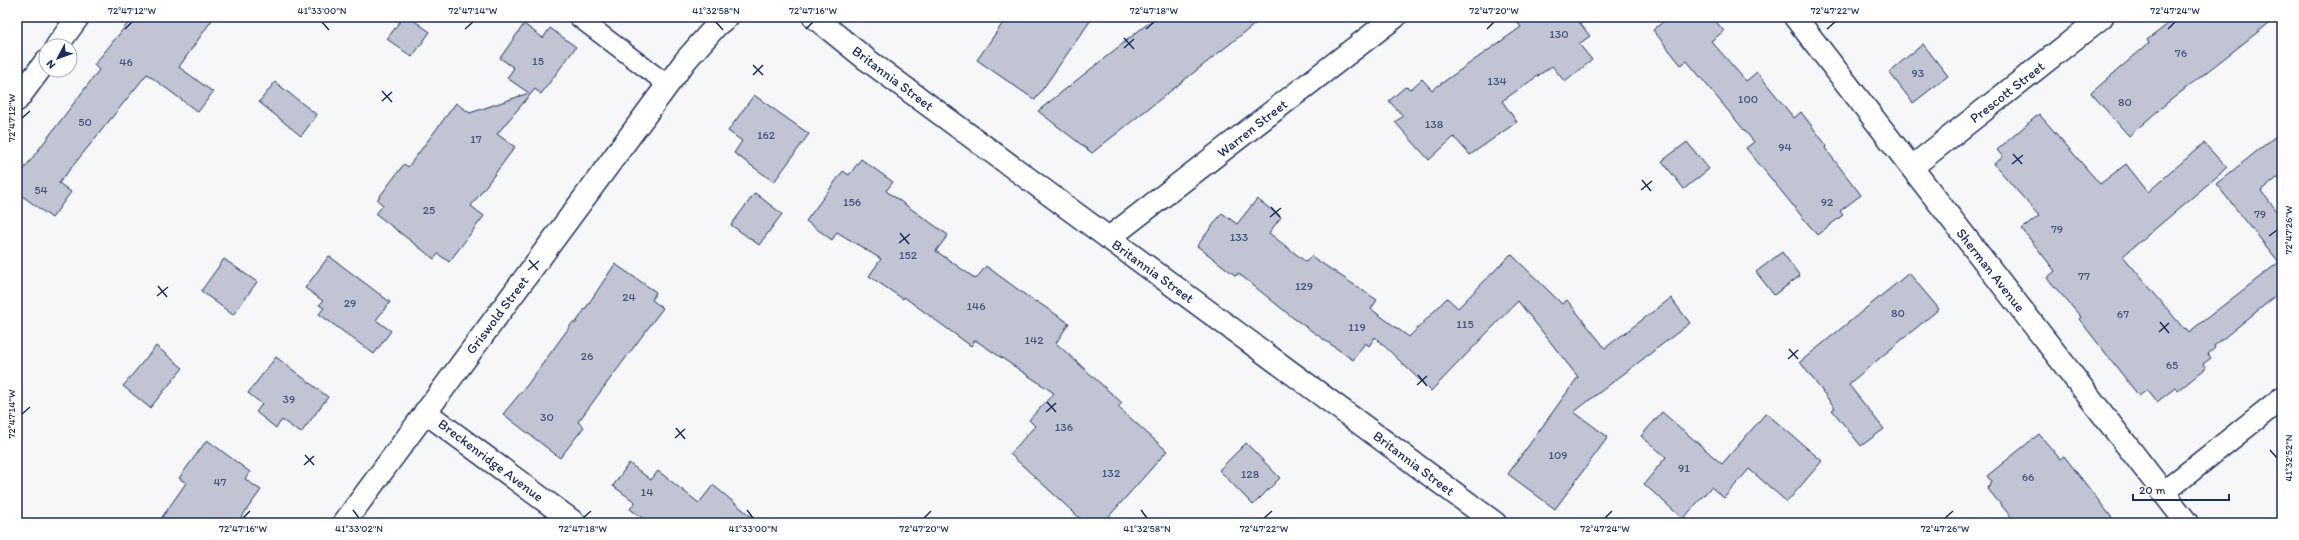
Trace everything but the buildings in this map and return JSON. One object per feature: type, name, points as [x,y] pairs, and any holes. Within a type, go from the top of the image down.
[{"type":"street","points":[[63,38],[78,17]]},
{"type":"street","name":"Griswold Street","points":[[344,523],[668,85],[717,24],[727,17]]},
{"type":"street","name":"Britannia Street","points":[[814,17],[866,59],[1495,523]]},
{"type":"street","name":"Warren Street","points":[[1109,238],[1395,17]]},
{"type":"street","name":"Sherman Avenue","points":[[1795,17],[2187,523]]},
{"type":"street","name":"Prescott Street","points":[[1912,167],[2102,17]]},
{"type":"street","points":[[17,100],[38,72]]},
{"type":"street","points":[[2163,493],[2282,398]]},
{"type":"street","name":"Breckenridge Avenue","points":[[425,412],[575,523]]},
{"type":"lane","points":[[578,17],[668,85]]}]
